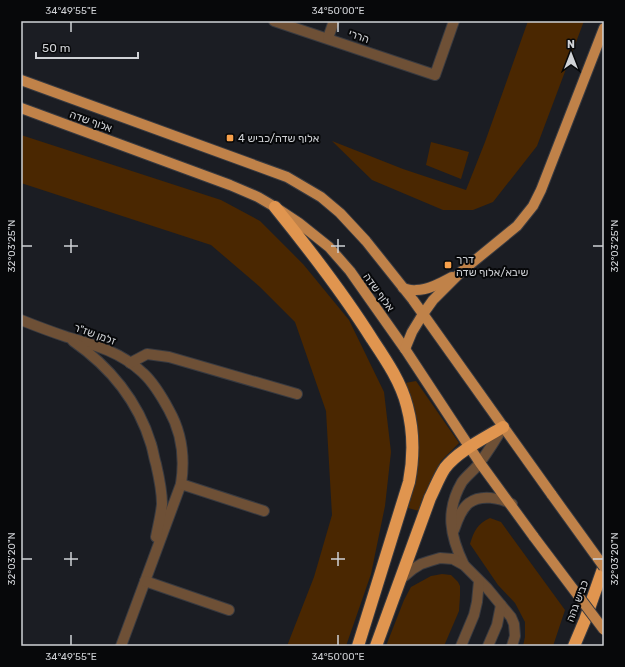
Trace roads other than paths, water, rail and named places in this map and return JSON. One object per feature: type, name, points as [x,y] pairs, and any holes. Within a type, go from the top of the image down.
[{"type":"highway","points":[[275,207],[303,241],[361,320],[395,375],[402,390],[410,420],[412,434],[412,463],[409,482],[358,646]]},
{"type":"highway","points":[[376,646],[430,498],[439,478],[445,468],[456,456],[503,427]]},
{"type":"highway","name":"כביש גהה","points":[[574,646],[604,566]]},
{"type":"main road","points":[[404,349],[412,332],[433,300],[462,272],[517,226],[533,206],[541,190],[604,28]]},
{"type":"main road","name":"אלוף שדה","points":[[21,80],[287,176],[321,197],[340,213],[366,241],[423,314],[604,566]]},
{"type":"main road","name":"אלוף שדה","points":[[21,108],[230,185],[258,197],[299,223],[329,247],[370,298],[480,463],[512,504],[604,630]]},
{"type":"main road","points":[[403,288],[415,291],[443,282],[462,272]]},
{"type":"street","name":"הררי","points":[[274,21],[435,75],[454,21]]},
{"type":"street","points":[[328,38],[334,21]]},
{"type":"street","points":[[21,320],[65,336]]},
{"type":"street","name":"זלמן שז\"ר","points":[[65,336],[106,349],[126,360],[143,373],[159,392],[171,413],[179,432],[183,454],[181,484],[121,646]]},
{"type":"street","name":"זלמן שז\"ר","points":[[65,336],[86,350],[107,369],[125,392],[140,416],[151,443],[162,503],[158,529],[145,581]]},
{"type":"street","points":[[130,363],[147,354],[169,357],[297,394]]},
{"type":"street","points":[[464,565],[453,536],[452,509],[456,495],[463,482],[480,463],[503,427]]},
{"type":"street","points":[[181,484],[264,511]]},
{"type":"street","points":[[453,536],[461,514],[470,503],[476,500],[491,498],[512,504]]},
{"type":"street","points":[[401,580],[421,564],[440,558],[453,559],[464,565],[511,617],[514,624],[515,636],[512,646]]},
{"type":"street","points":[[145,581],[229,610]]},
{"type":"street","points":[[461,646],[474,615],[479,581]]},
{"type":"street","points":[[488,646],[498,625],[500,604]]},
{"type":"place","name":"אלוף שדה/כביש 4","points":[[230,138]]},
{"type":"place","name":"דרך שיבא/אלוף שדה","points":[[448,265]]}]
